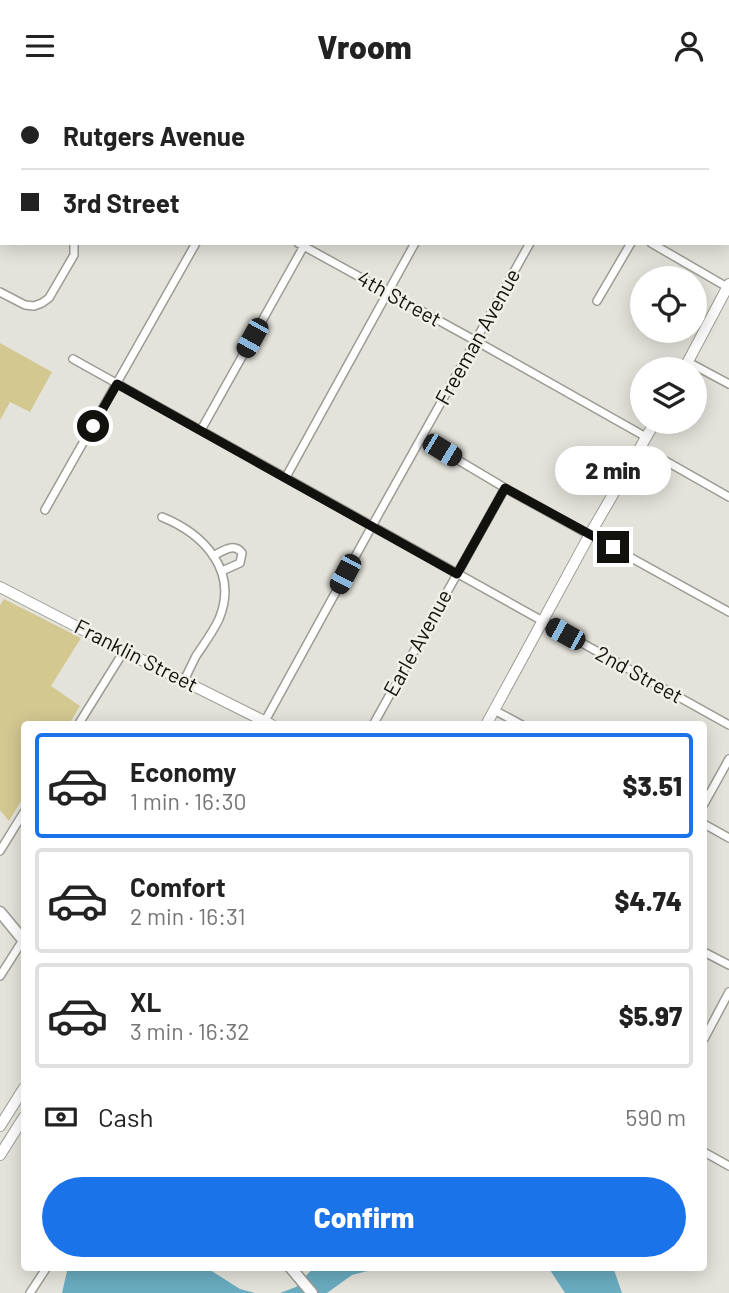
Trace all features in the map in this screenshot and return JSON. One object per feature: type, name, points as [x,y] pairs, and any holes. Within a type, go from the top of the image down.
[{"type":"main road","points":[[691,357],[728,286]]},
{"type":"main road","points":[[488,721],[648,434]]},
{"type":"main road","name":"Franklin Street","points":[[0,587],[262,721]]},
{"type":"main road","points":[[0,912],[21,937]]},
{"type":"main road","points":[[0,1126],[21,1093]]},
{"type":"main road","points":[[0,1155],[21,1122]]},
{"type":"main road","points":[[294,1271],[312,1293]]},
{"type":"street","points":[[0,292],[25,305],[42,303],[49,298],[74,255],[74,245]]},
{"type":"street","points":[[45,510],[195,245]]},
{"type":"street","points":[[201,430],[301,245]]},
{"type":"street","name":"4th Street","points":[[304,245],[476,341],[729,497]]},
{"type":"street","points":[[286,477],[414,245]]},
{"type":"street","name":"Freeman Avenue","points":[[267,721],[529,245]]},
{"type":"street","points":[[597,301],[630,245]]},
{"type":"street","points":[[655,245],[728,286]]},
{"type":"street","name":"2nd Street","points":[[73,359],[729,725]]},
{"type":"street","points":[[707,375],[729,384]]},
{"type":"street","points":[[421,437],[505,488],[729,612]]},
{"type":"street","name":"Earle Avenue","points":[[375,721],[505,488]]},
{"type":"street","points":[[162,517],[199,539],[222,571],[225,583],[225,596],[218,620],[184,681]]},
{"type":"street","points":[[213,556],[230,547],[242,553],[240,563],[222,571]]},
{"type":"street","points":[[80,721],[124,651]]},
{"type":"street","points":[[494,710],[515,721]]},
{"type":"street","points":[[707,799],[729,759]]},
{"type":"street","points":[[0,851],[21,817]]},
{"type":"street","points":[[707,826],[729,838]]},
{"type":"street","points":[[0,976],[21,945]]},
{"type":"street","points":[[707,954],[729,965]]},
{"type":"street","points":[[707,1032],[729,992]]},
{"type":"street","points":[[707,1154],[729,1166]]},
{"type":"street","points":[[30,1293],[44,1271]]},
{"type":"shaded area","points":[[0,343],[52,372],[30,412],[10,402],[0,420]]},
{"type":"shaded area","points":[[4,599],[81,638],[51,686],[80,706],[71,721],[21,721],[21,801],[9,821],[0,810],[0,605]]},
{"type":"water","points":[[67,1271],[212,1271],[240,1289],[255,1293],[62,1293]]},
{"type":"water","points":[[310,1271],[368,1271],[352,1275],[327,1293],[280,1293],[296,1287]]},
{"type":"water","points":[[551,1271],[614,1271],[622,1293],[565,1293]]},
{"type":"route","points":[[93,426],[117,384],[457,574],[505,488],[613,547]]}]
